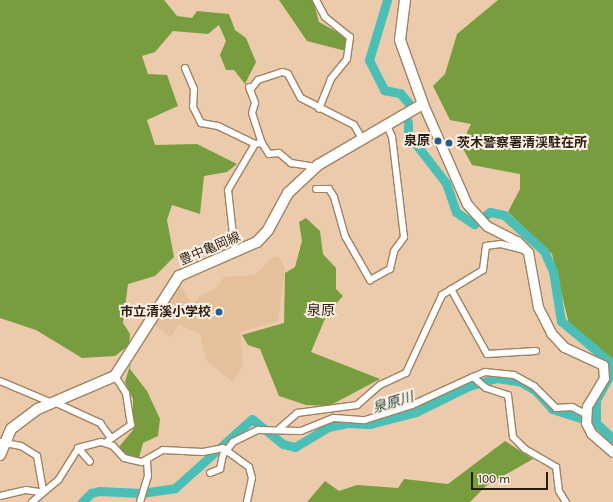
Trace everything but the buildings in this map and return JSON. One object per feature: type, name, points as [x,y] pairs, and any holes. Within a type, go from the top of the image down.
[{"type":"main road","points":[[405,0],[400,40],[422,104],[458,187],[476,215],[483,222],[517,241],[528,252],[538,307],[550,333],[564,347],[603,366],[604,378],[591,396],[586,418],[591,432],[613,452]]},
{"type":"main road","name":"豊中亀岡線","points":[[0,455],[2,441],[11,429],[51,402],[98,386],[115,376],[179,276],[236,254],[261,239],[288,193],[316,168],[422,104]]},
{"type":"street","points":[[316,0],[325,17],[350,37],[347,59],[331,79],[318,109]]},
{"type":"street","points":[[185,68],[194,89],[193,107],[201,123],[207,127],[218,126],[255,144],[262,143]]},
{"type":"street","points":[[316,168],[291,163],[279,154],[269,154],[262,143],[252,112],[255,103],[250,88],[258,80],[283,72],[288,74],[301,98],[318,109],[354,125],[362,140]]},
{"type":"street","points":[[316,189],[329,189],[334,198],[345,236],[370,280],[390,269],[394,251],[404,236],[392,137],[386,125]]},
{"type":"street","points":[[236,254],[228,190],[255,144]]},
{"type":"street","points":[[280,428],[297,413],[357,405],[380,385],[406,373],[442,295],[484,270],[486,246],[501,244],[528,252]]},
{"type":"street","points":[[451,289],[487,354],[536,351]]},
{"type":"street","points":[[210,473],[220,469],[226,450],[233,442],[258,430],[280,428],[301,431],[334,418],[365,420],[412,405],[486,372],[514,376],[534,386],[556,408],[572,407],[586,418]]},
{"type":"street","points":[[32,502],[41,491],[59,479],[78,448],[105,442],[131,425],[126,393],[115,376]]},
{"type":"street","points":[[473,377],[486,388],[508,395],[513,437],[525,449],[556,467],[559,491],[566,502]]},
{"type":"street","points":[[0,381],[100,423],[111,438]]},
{"type":"street","points":[[2,441],[27,448],[37,456],[41,491]]},
{"type":"street","points":[[105,442],[124,458],[147,462],[163,450],[226,450],[249,467],[252,478],[247,502]]},
{"type":"street","points":[[78,448],[90,462]]},
{"type":"street","points":[[140,502],[148,476],[147,462]]},
{"type":"street","points":[[0,496],[26,490],[41,491]]},
{"type":"shaded area","name":"市立清溪小学校","points":[[278,256],[285,268],[278,321],[240,332],[243,366],[233,382],[206,360],[200,333],[179,325],[170,337],[153,324],[178,281],[192,304],[202,294],[216,288],[224,277],[255,275],[270,259]]},
{"type":"green space","points":[[0,0],[164,0],[177,16],[192,18],[197,11],[229,14],[235,30],[246,38],[256,62],[245,84],[234,70],[226,70],[220,55],[226,41],[219,25],[208,34],[173,31],[155,52],[142,56],[148,74],[167,75],[178,106],[147,120],[155,145],[197,144],[237,164],[227,172],[204,176],[200,214],[172,205],[167,220],[174,257],[155,276],[128,284],[123,323],[130,334],[129,345],[115,356],[82,358],[36,330],[0,318]]},
{"type":"green space","points":[[279,0],[313,0],[319,22],[351,40],[346,51],[307,41]]},
{"type":"green space","points":[[498,0],[613,0],[613,360],[569,324],[552,254],[508,212],[520,189],[520,174],[472,165],[461,145],[471,124],[450,120],[433,86],[445,74],[457,34]]},
{"type":"green space","points":[[306,218],[320,231],[323,254],[336,268],[336,289],[343,296],[327,314],[311,352],[380,379],[329,406],[306,405],[279,396],[260,349],[248,345],[242,335],[284,323],[285,273],[295,267],[302,241],[299,222]]},
{"type":"green space","points":[[131,362],[130,369],[147,391],[160,419],[158,436],[143,443],[139,458],[133,459],[118,448],[133,430],[133,399],[125,382]]},
{"type":"green space","points":[[505,441],[533,459],[487,485],[470,502],[307,502],[325,481],[339,491],[357,485],[398,488],[404,479],[448,484]]},
{"type":"waterway","points":[[387,0],[369,60],[384,90],[400,93],[410,105]]},
{"type":"waterway","points":[[408,122],[408,134],[446,183],[456,212],[474,224],[490,212],[504,215],[544,251],[553,271],[561,321],[610,362],[612,371],[596,400],[596,423],[613,439]]},
{"type":"waterway","name":"泉原川","points":[[82,502],[91,493],[99,491],[141,493],[175,488],[252,419],[283,444],[295,447],[328,427],[348,423],[370,424],[416,412],[469,386],[497,378],[521,382],[536,391],[552,409],[596,423]]},
{"type":"place","name":"泉原","points":[[438,141]]},
{"type":"place","name":"茨木警察署清渓駐在所","points":[[449,143]]},
{"type":"place","name":"市立清溪小学校","points":[[219,312]]},
{"type":"district","name":"泉原","points":[[321,311]]}]
